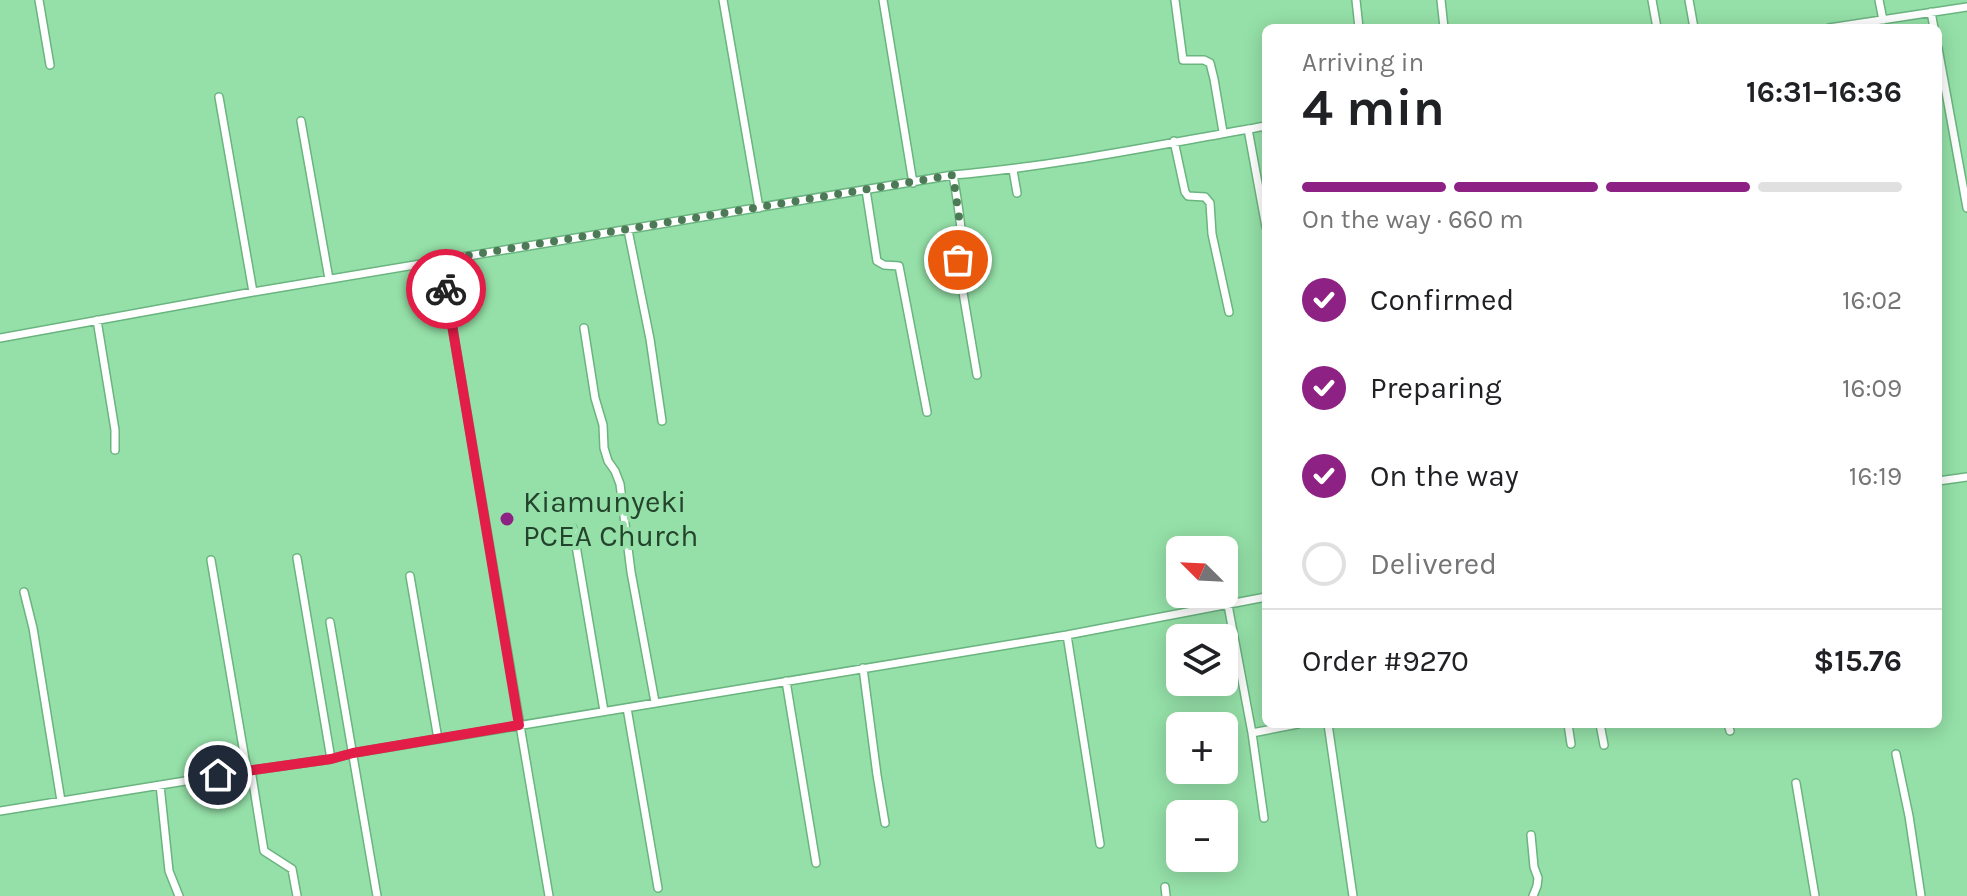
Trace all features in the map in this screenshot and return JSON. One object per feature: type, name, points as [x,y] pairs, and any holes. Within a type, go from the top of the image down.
[{"type":"street","points":[[39,0],[50,65]]},
{"type":"street","points":[[723,0],[759,208]]},
{"type":"street","points":[[883,0],[913,183]]},
{"type":"street","points":[[1175,0],[1183,60],[1210,63],[1223,132]]},
{"type":"street","points":[[1356,0],[1359,24]]},
{"type":"street","points":[[1441,0],[1444,24]]},
{"type":"street","points":[[1652,0],[1656,24]]},
{"type":"street","points":[[1689,0],[1693,24]]},
{"type":"street","points":[[1879,0],[1883,20]]},
{"type":"street","points":[[1856,24],[1967,7]]},
{"type":"street","points":[[1931,12],[1933,24]]},
{"type":"street","points":[[1942,70],[1967,208]]},
{"type":"street","points":[[219,97],[253,292]]},
{"type":"street","points":[[301,121],[329,279]]},
{"type":"street","points":[[0,338],[441,260],[953,175],[1013,170],[1262,127]]},
{"type":"street","points":[[1248,129],[1262,205]]},
{"type":"street","points":[[1174,141],[1185,192],[1188,196],[1205,197],[1210,203],[1212,234],[1229,312]]},
{"type":"street","points":[[1013,170],[1017,193]]},
{"type":"street","points":[[953,175],[962,238],[959,269],[977,375]]},
{"type":"street","points":[[866,190],[877,261],[899,266],[927,412]]},
{"type":"street","points":[[628,230],[650,339],[662,421]]},
{"type":"street","points":[[441,260],[549,896]]},
{"type":"street","points":[[97,320],[115,430],[115,450]]},
{"type":"street","points":[[584,328],[595,398],[603,425],[604,448],[620,484],[631,572],[655,702]]},
{"type":"street","points":[[1942,480],[1967,477]]},
{"type":"street","points":[[573,528],[604,711]]},
{"type":"street","points":[[297,558],[331,759]]},
{"type":"street","points":[[211,560],[264,851],[292,869],[297,896]]},
{"type":"street","points":[[410,576],[438,739]]},
{"type":"street","points":[[24,592],[33,628],[61,801]]},
{"type":"street","points":[[1238,603],[1262,598]]},
{"type":"street","points":[[0,811],[331,759],[1212,608]]},
{"type":"street","points":[[1229,608],[1264,818]]},
{"type":"street","points":[[330,622],[377,896]]},
{"type":"street","points":[[1067,635],[1100,844]]},
{"type":"street","points":[[863,668],[885,823]]},
{"type":"street","points":[[786,681],[816,863]]},
{"type":"street","points":[[627,708],[658,888]]},
{"type":"street","points":[[1252,733],[1278,728]]},
{"type":"street","points":[[1329,728],[1353,896]]},
{"type":"street","points":[[1569,728],[1571,744]]},
{"type":"street","points":[[1601,728],[1604,745]]},
{"type":"street","points":[[1896,754],[1921,896]]},
{"type":"street","points":[[1796,783],[1815,896]]},
{"type":"street","points":[[160,785],[169,871],[179,896]]},
{"type":"street","points":[[1531,835],[1538,878],[1533,896]]},
{"type":"way so far","points":[[446,289],[441,260],[953,175],[962,238],[958,260]]},
{"type":"place","name":"Kiamunyeki PCEA Church","points":[[507,519]]},
{"type":"route","points":[[218,775],[331,759],[519,725],[446,289]]}]
